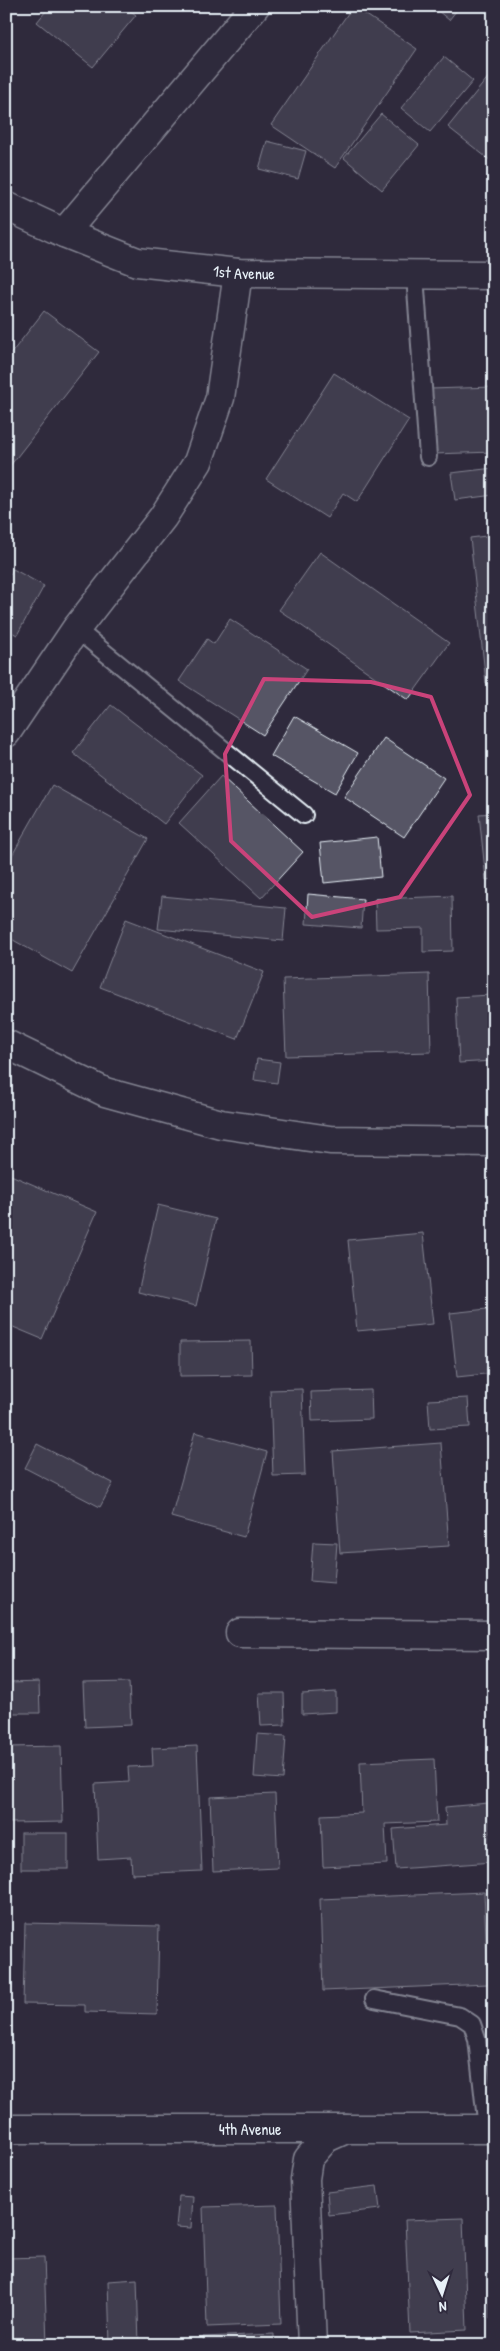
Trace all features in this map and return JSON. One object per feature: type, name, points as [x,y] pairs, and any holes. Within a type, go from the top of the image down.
[{"type":"street","points":[[64,233],[255,6]]},
{"type":"street","name":"1st Avenue","points":[[6,206],[64,233],[137,262],[238,273],[494,275]]},
{"type":"street","points":[[6,733],[76,629],[163,517],[198,462],[220,398],[238,273]]},
{"type":"street","points":[[6,1044],[105,1092],[221,1124],[330,1140],[494,1142]]},
{"type":"street","points":[[240,1633],[494,1635]]},
{"type":"street","name":"4th Avenue","points":[[6,2129],[490,2129]]},
{"type":"street","points":[[312,2345],[305,2179],[308,2159],[326,2138],[346,2129]]},
{"type":"lane","points":[[415,275],[428,457]]},
{"type":"lane","points":[[76,629],[304,815]]},
{"type":"lane","points":[[374,1998],[460,2016],[472,2024],[477,2039],[490,2129]]},
{"type":"highlighted area","points":[[264,679],[371,682],[431,697],[470,795],[400,897],[312,917],[231,841],[225,754]]},
{"type":"building","points":[[50,6],[124,6],[136,15],[93,67],[37,22]]},
{"type":"building","points":[[353,6],[417,49],[335,168],[271,125]]},
{"type":"building","points":[[432,6],[460,6],[449,20]]},
{"type":"building","points":[[444,57],[473,81],[430,132],[401,108]]},
{"type":"building","points":[[494,70],[494,158],[491,161],[448,127]]},
{"type":"building","points":[[381,114],[419,145],[382,190],[344,158]]},
{"type":"building","points":[[267,141],[306,151],[298,179],[259,169]]},
{"type":"building","points":[[44,311],[99,352],[6,471],[6,360]]},
{"type":"building","points":[[334,373],[409,420],[357,502],[343,493],[327,518],[266,479]]},
{"type":"building","points":[[494,387],[494,452],[433,454],[430,389]]},
{"type":"building","points":[[494,468],[494,495],[455,500],[451,473]]},
{"type":"building","points":[[494,535],[494,683],[486,683],[470,538]]},
{"type":"building","points":[[320,552],[449,643],[408,700],[279,610]]},
{"type":"building","points":[[13,569],[44,586],[17,635],[6,629],[6,582]]},
{"type":"building","points":[[230,619],[307,669],[263,735],[179,681],[207,639],[214,644]]},
{"type":"building","points":[[111,705],[202,775],[164,824],[73,753]]},
{"type":"building","points":[[294,716],[358,753],[335,793],[271,756]]},
{"type":"building","points":[[491,727],[494,727],[494,807]]},
{"type":"building","points":[[384,738],[444,778],[404,837],[344,797]]},
{"type":"building","points":[[221,776],[303,852],[261,898],[179,823]]},
{"type":"building","points":[[52,785],[148,839],[72,973],[6,936],[6,866]]},
{"type":"building","points":[[494,813],[494,879],[486,880],[479,814]]},
{"type":"building","points":[[377,837],[381,877],[324,883],[320,843]]},
{"type":"building","points":[[308,894],[363,899],[361,928],[306,924]]},
{"type":"building","points":[[162,896],[286,908],[283,941],[158,929]]},
{"type":"building","points":[[452,896],[453,951],[423,952],[423,928],[376,929],[375,899]]},
{"type":"building","points":[[126,919],[264,972],[237,1039],[100,987]]},
{"type":"building","points":[[491,926],[494,926],[494,991]]},
{"type":"building","points":[[429,974],[431,1052],[286,1056],[283,979]]},
{"type":"building","points":[[491,995],[494,1061],[459,1063],[456,997]]},
{"type":"building","points":[[257,1059],[280,1062],[277,1083],[254,1080]]},
{"type":"building","points":[[6,1173],[97,1212],[42,1339],[6,1324]]},
{"type":"building","points":[[158,1205],[216,1219],[196,1306],[138,1292]]},
{"type":"building","points":[[423,1233],[433,1324],[357,1331],[348,1240]]},
{"type":"building","points":[[487,1309],[494,1373],[457,1377],[450,1313]]},
{"type":"building","points":[[251,1341],[252,1375],[180,1376],[180,1342]]},
{"type":"building","points":[[302,1389],[305,1475],[273,1476],[270,1390]]},
{"type":"building","points":[[371,1390],[372,1419],[312,1421],[311,1392]]},
{"type":"building","points":[[468,1398],[470,1427],[430,1429],[428,1400]]},
{"type":"building","points":[[195,1432],[267,1452],[244,1537],[171,1517]]},
{"type":"building","points":[[441,1443],[449,1546],[340,1553],[333,1451]]},
{"type":"building","points":[[37,1444],[113,1483],[100,1507],[25,1468]]},
{"type":"building","points":[[313,1542],[337,1543],[334,1583],[310,1581]]},
{"type":"building","points":[[39,1682],[40,1713],[11,1713],[10,1683]]},
{"type":"building","points":[[129,1682],[131,1725],[85,1727],[83,1683]]},
{"type":"building","points":[[336,1692],[336,1712],[302,1714],[302,1694]]},
{"type":"building","points":[[259,1693],[284,1693],[285,1725],[261,1726]]},
{"type":"building","points":[[257,1734],[286,1736],[283,1779],[254,1777]]},
{"type":"building","points":[[61,1746],[63,1822],[10,1823],[8,1747]]},
{"type":"building","points":[[197,1746],[202,1871],[132,1874],[131,1857],[98,1859],[95,1784],[129,1782],[128,1767],[153,1766],[152,1748]]},
{"type":"building","points":[[434,1759],[437,1822],[385,1824],[387,1864],[323,1867],[321,1815],[362,1813],[360,1762]]},
{"type":"building","points":[[275,1794],[278,1868],[213,1871],[210,1797]]},
{"type":"building","points":[[488,1803],[493,1862],[396,1869],[393,1829],[446,1825],[445,1807]]},
{"type":"building","points":[[21,1833],[68,1833],[68,1869],[21,1869]]},
{"type":"building","points":[[484,1892],[488,1984],[323,1991],[320,1899]]},
{"type":"building","points":[[25,1923],[159,1926],[157,2014],[85,2012],[85,2005],[23,2004]]},
{"type":"building","points":[[377,2186],[380,2209],[329,2215],[327,2192]]},
{"type":"building","points":[[179,2196],[193,2197],[191,2228],[176,2227]]},
{"type":"building","points":[[277,2205],[281,2324],[207,2327],[203,2207]]},
{"type":"building","points":[[463,2218],[467,2330],[410,2333],[405,2220]]},
{"type":"building","points":[[488,2248],[494,2248],[494,2319],[490,2319]]},
{"type":"building","points":[[44,2257],[47,2345],[6,2345],[6,2258]]},
{"type":"building","points":[[137,2279],[139,2345],[110,2345],[108,2281]]},
{"type":"building","points":[[274,2334],[274,2345],[204,2345],[203,2337]]}]
